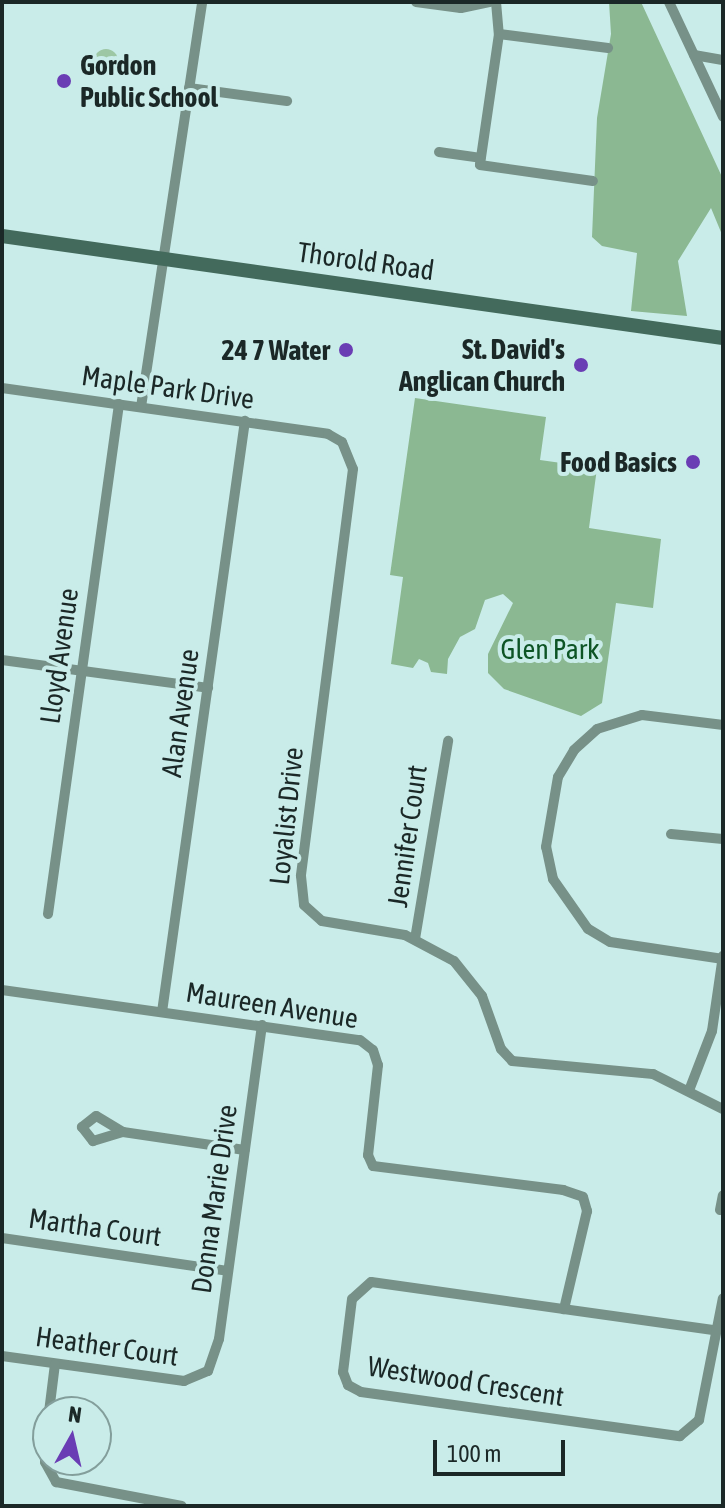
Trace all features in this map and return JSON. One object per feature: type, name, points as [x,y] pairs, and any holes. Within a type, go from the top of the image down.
[{"type":"street","points":[[141,407],[202,2]]},
{"type":"street","points":[[416,2],[461,8],[490,2]]},
{"type":"street","points":[[496,2],[499,34],[480,165],[593,181]]},
{"type":"street","points":[[669,2],[723,117]]},
{"type":"street","points":[[499,34],[608,48]]},
{"type":"street","points":[[694,55],[723,60]]},
{"type":"street","points":[[189,88],[287,101]]},
{"type":"street","points":[[439,152],[481,158]]},
{"type":"street","name":"Thorold Road","points":[[2,236],[723,338]]},
{"type":"street","name":"Maple Park Drive","points":[[2,388],[328,434]]},
{"type":"street","name":"Lloyd Avenue","points":[[48,914],[119,404]]},
{"type":"street","name":"Alan Avenue","points":[[162,1012],[245,421]]},
{"type":"street","name":"Loyalist Drive","points":[[328,434],[346,446],[353,469],[300,894],[308,910],[322,921],[415,939],[469,977],[492,1016],[501,1049],[512,1061],[627,1069],[690,1088],[723,1109]]},
{"type":"street","points":[[2,660],[208,688]]},
{"type":"street","points":[[690,1088],[710,1042],[723,958],[598,936],[570,911],[549,869],[546,847],[558,777],[574,750],[597,729],[642,715],[723,725]]},
{"type":"street","name":"Jennifer Court","points":[[415,939],[448,741]]},
{"type":"street","points":[[671,834],[723,839]]},
{"type":"street","name":"Maureen Avenue","points":[[2,990],[355,1038],[373,1050],[379,1070],[368,1157],[375,1167],[581,1195],[587,1211],[564,1309]]},
{"type":"street","name":"Donna Marie Drive","points":[[204,1375],[215,1357],[262,1025]]},
{"type":"street","points":[[123,1132],[245,1150]]},
{"type":"street","points":[[720,1210],[723,1195]]},
{"type":"street","name":"Martha Court","points":[[2,1238],[228,1271]]},
{"type":"street","name":"Westwood Crescent","points":[[713,1330],[367,1283],[351,1301],[343,1375],[361,1392],[680,1436],[699,1420],[713,1330],[723,1298]]},
{"type":"street","name":"Heather Court","points":[[2,1356],[184,1381],[204,1375]]},
{"type":"street","points":[[51,1396],[55,1364]]},
{"type":"street","points":[[53,1476],[56,1482],[182,1506]]},
{"type":"green space","points":[[609,2],[641,2],[723,179],[723,237],[711,208],[678,261],[687,316],[631,311],[637,253],[602,246],[592,237],[597,118],[611,34]]},
{"type":"green space","points":[[106,49],[115,52],[118,61],[115,70],[106,73],[97,70],[94,61],[97,52]]},
{"type":"green space","name":"Glen Park","points":[[415,398],[546,417],[540,460],[597,468],[589,528],[661,539],[653,608],[616,603],[602,703],[581,716],[504,689],[488,673],[488,654],[513,603],[503,594],[485,600],[475,629],[460,637],[448,659],[447,674],[431,672],[428,663],[419,659],[413,668],[391,664],[403,577],[390,575]]},
{"type":"place","name":"Gordon Public School","points":[[64,81]]},
{"type":"place","name":"24 7 Water","points":[[346,350]]},
{"type":"place","name":"St. David's Anglican Church","points":[[581,365]]},
{"type":"place","name":"Food Basics","points":[[693,462]]}]
